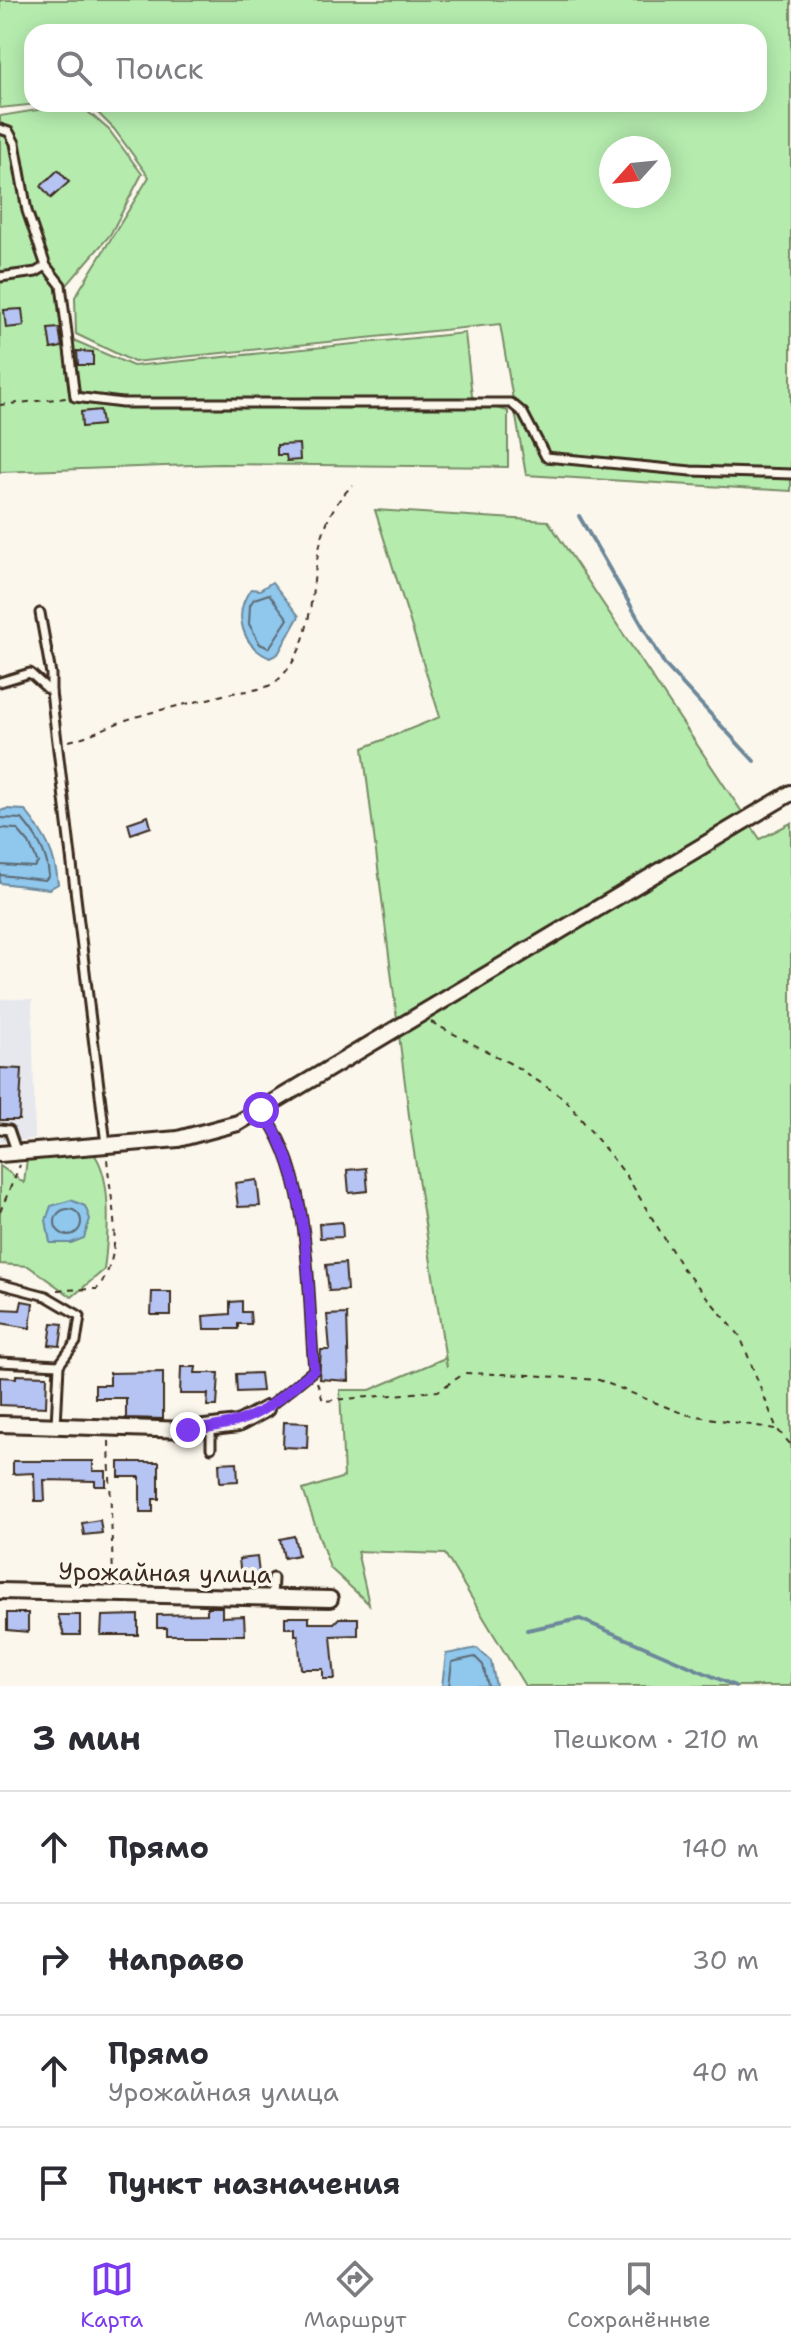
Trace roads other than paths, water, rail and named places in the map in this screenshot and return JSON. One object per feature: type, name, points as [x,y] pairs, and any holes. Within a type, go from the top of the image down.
[{"type":"street","points":[[0,1154],[203,1134],[261,1110],[791,793]]},
{"type":"street","points":[[0,1424],[211,1428],[238,1424],[266,1409]]},
{"type":"street","name":"Урожайная улица","points":[[0,1591],[330,1599]]},
{"type":"lane","points":[[0,129],[9,132],[15,143],[27,211],[46,266],[61,285],[75,397],[165,404],[511,403],[523,413],[546,457],[691,471],[791,474]]},
{"type":"lane","points":[[0,277],[36,272],[46,266]]},
{"type":"lane","points":[[40,613],[60,743],[106,1144]]},
{"type":"lane","points":[[0,682],[30,673],[51,692]]},
{"type":"lane","points":[[261,1110],[276,1128],[297,1181],[314,1370],[266,1409]]},
{"type":"lane","points":[[0,1129],[9,1130],[20,1152]]},
{"type":"lane","points":[[0,1284],[46,1296],[80,1316],[76,1342],[59,1365],[56,1426]]},
{"type":"lane","points":[[0,1362],[59,1365]]},
{"type":"lane","points":[[211,1428],[211,1448]]},
{"type":"lane","points":[[272,1598],[273,1578]]},
{"type":"water","points":[[272,582],[299,616],[278,654],[270,658],[253,646],[241,619],[245,599],[251,589],[260,590]]},
{"type":"water","points":[[25,810],[38,828],[52,853],[58,884],[49,889],[0,883],[0,811]]},
{"type":"water","points":[[71,1200],[85,1206],[90,1219],[84,1238],[71,1243],[50,1243],[46,1220],[51,1206]]},
{"type":"water","points":[[477,1648],[491,1661],[496,1686],[442,1686],[446,1654]]},
{"type":"waterway","points":[[579,516],[665,665],[754,761]]},
{"type":"waterway","points":[[527,1630],[580,1619],[735,1686]]}]
